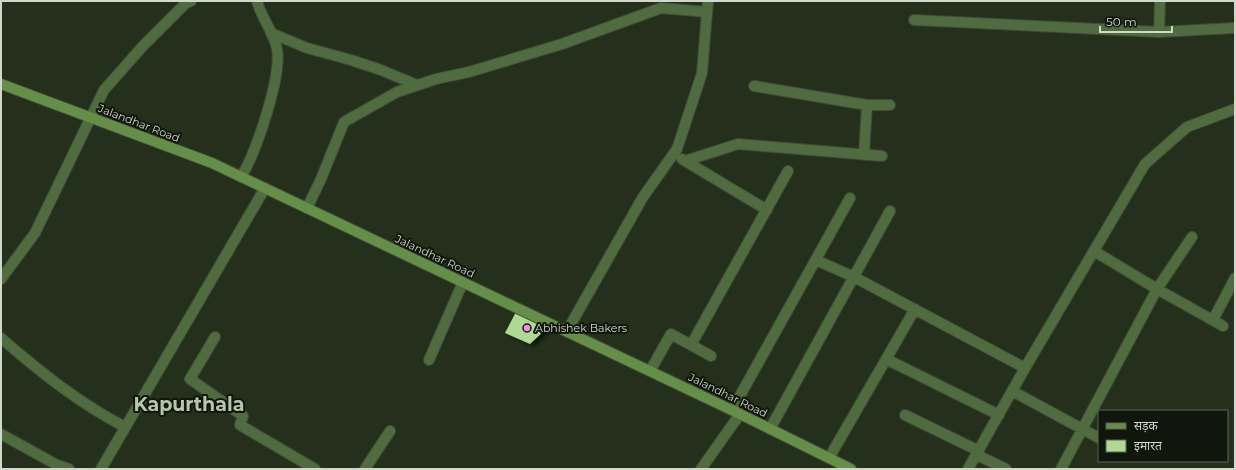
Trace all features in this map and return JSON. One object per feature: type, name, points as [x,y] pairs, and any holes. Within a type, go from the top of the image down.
[{"type":"main road","name":"Jalandhar Road","points":[[1,84],[212,163],[736,412],[851,469]]},
{"type":"street","points":[[1,280],[35,233],[104,90],[143,46],[185,4],[191,1]]},
{"type":"street","points":[[241,177],[248,166],[275,84],[278,66],[277,48],[271,33],[260,15],[256,1]]},
{"type":"street","points":[[567,332],[643,197],[674,154],[689,116],[702,73],[708,1]]},
{"type":"street","points":[[1159,32],[1160,1]]},
{"type":"street","points":[[307,208],[344,122],[397,92],[562,44],[661,8],[707,12]]},
{"type":"street","points":[[914,20],[1159,32],[1234,28]]},
{"type":"street","points":[[271,33],[307,48],[381,70],[417,85]]},
{"type":"street","points":[[754,86],[867,105],[890,105]]},
{"type":"street","points":[[864,155],[867,105]]},
{"type":"street","points":[[968,469],[1025,368],[1146,164],[1187,128],[1235,109]]},
{"type":"street","points":[[685,161],[738,144],[882,156]]},
{"type":"street","points":[[674,154],[767,210]]},
{"type":"street","points":[[691,345],[788,171]]},
{"type":"street","points":[[101,469],[265,188]]},
{"type":"street","points":[[701,469],[736,412],[850,198]]},
{"type":"street","points":[[770,429],[890,211]]},
{"type":"street","points":[[1061,469],[1157,290],[1192,237]]},
{"type":"street","points":[[1094,251],[1157,290],[1224,326]]},
{"type":"street","points":[[816,260],[854,277],[1025,368]]},
{"type":"street","points":[[1213,320],[1235,278]]},
{"type":"street","points":[[429,360],[463,282]]},
{"type":"street","points":[[829,458],[915,309]]},
{"type":"street","points":[[650,371],[671,334],[711,356]]},
{"type":"street","points":[[215,337],[190,379],[243,416],[240,425],[315,469]]},
{"type":"street","points":[[1,338],[52,381],[91,409],[125,427]]},
{"type":"street","points":[[886,359],[998,415]]},
{"type":"street","points":[[1012,391],[1098,438]]},
{"type":"street","points":[[905,414],[1006,469]]},
{"type":"street","points":[[365,469],[390,431]]},
{"type":"street","points":[[1,434],[57,465],[69,469]]},
{"type":"building","name":"Abhishek Bakers","points":[[516,312],[551,324],[530,344],[505,333]]},
{"type":"place","name":"Abhishek Bakers","points":[[527,328]]},
{"type":"district","name":"Kapurthala","points":[[189,404]]}]
